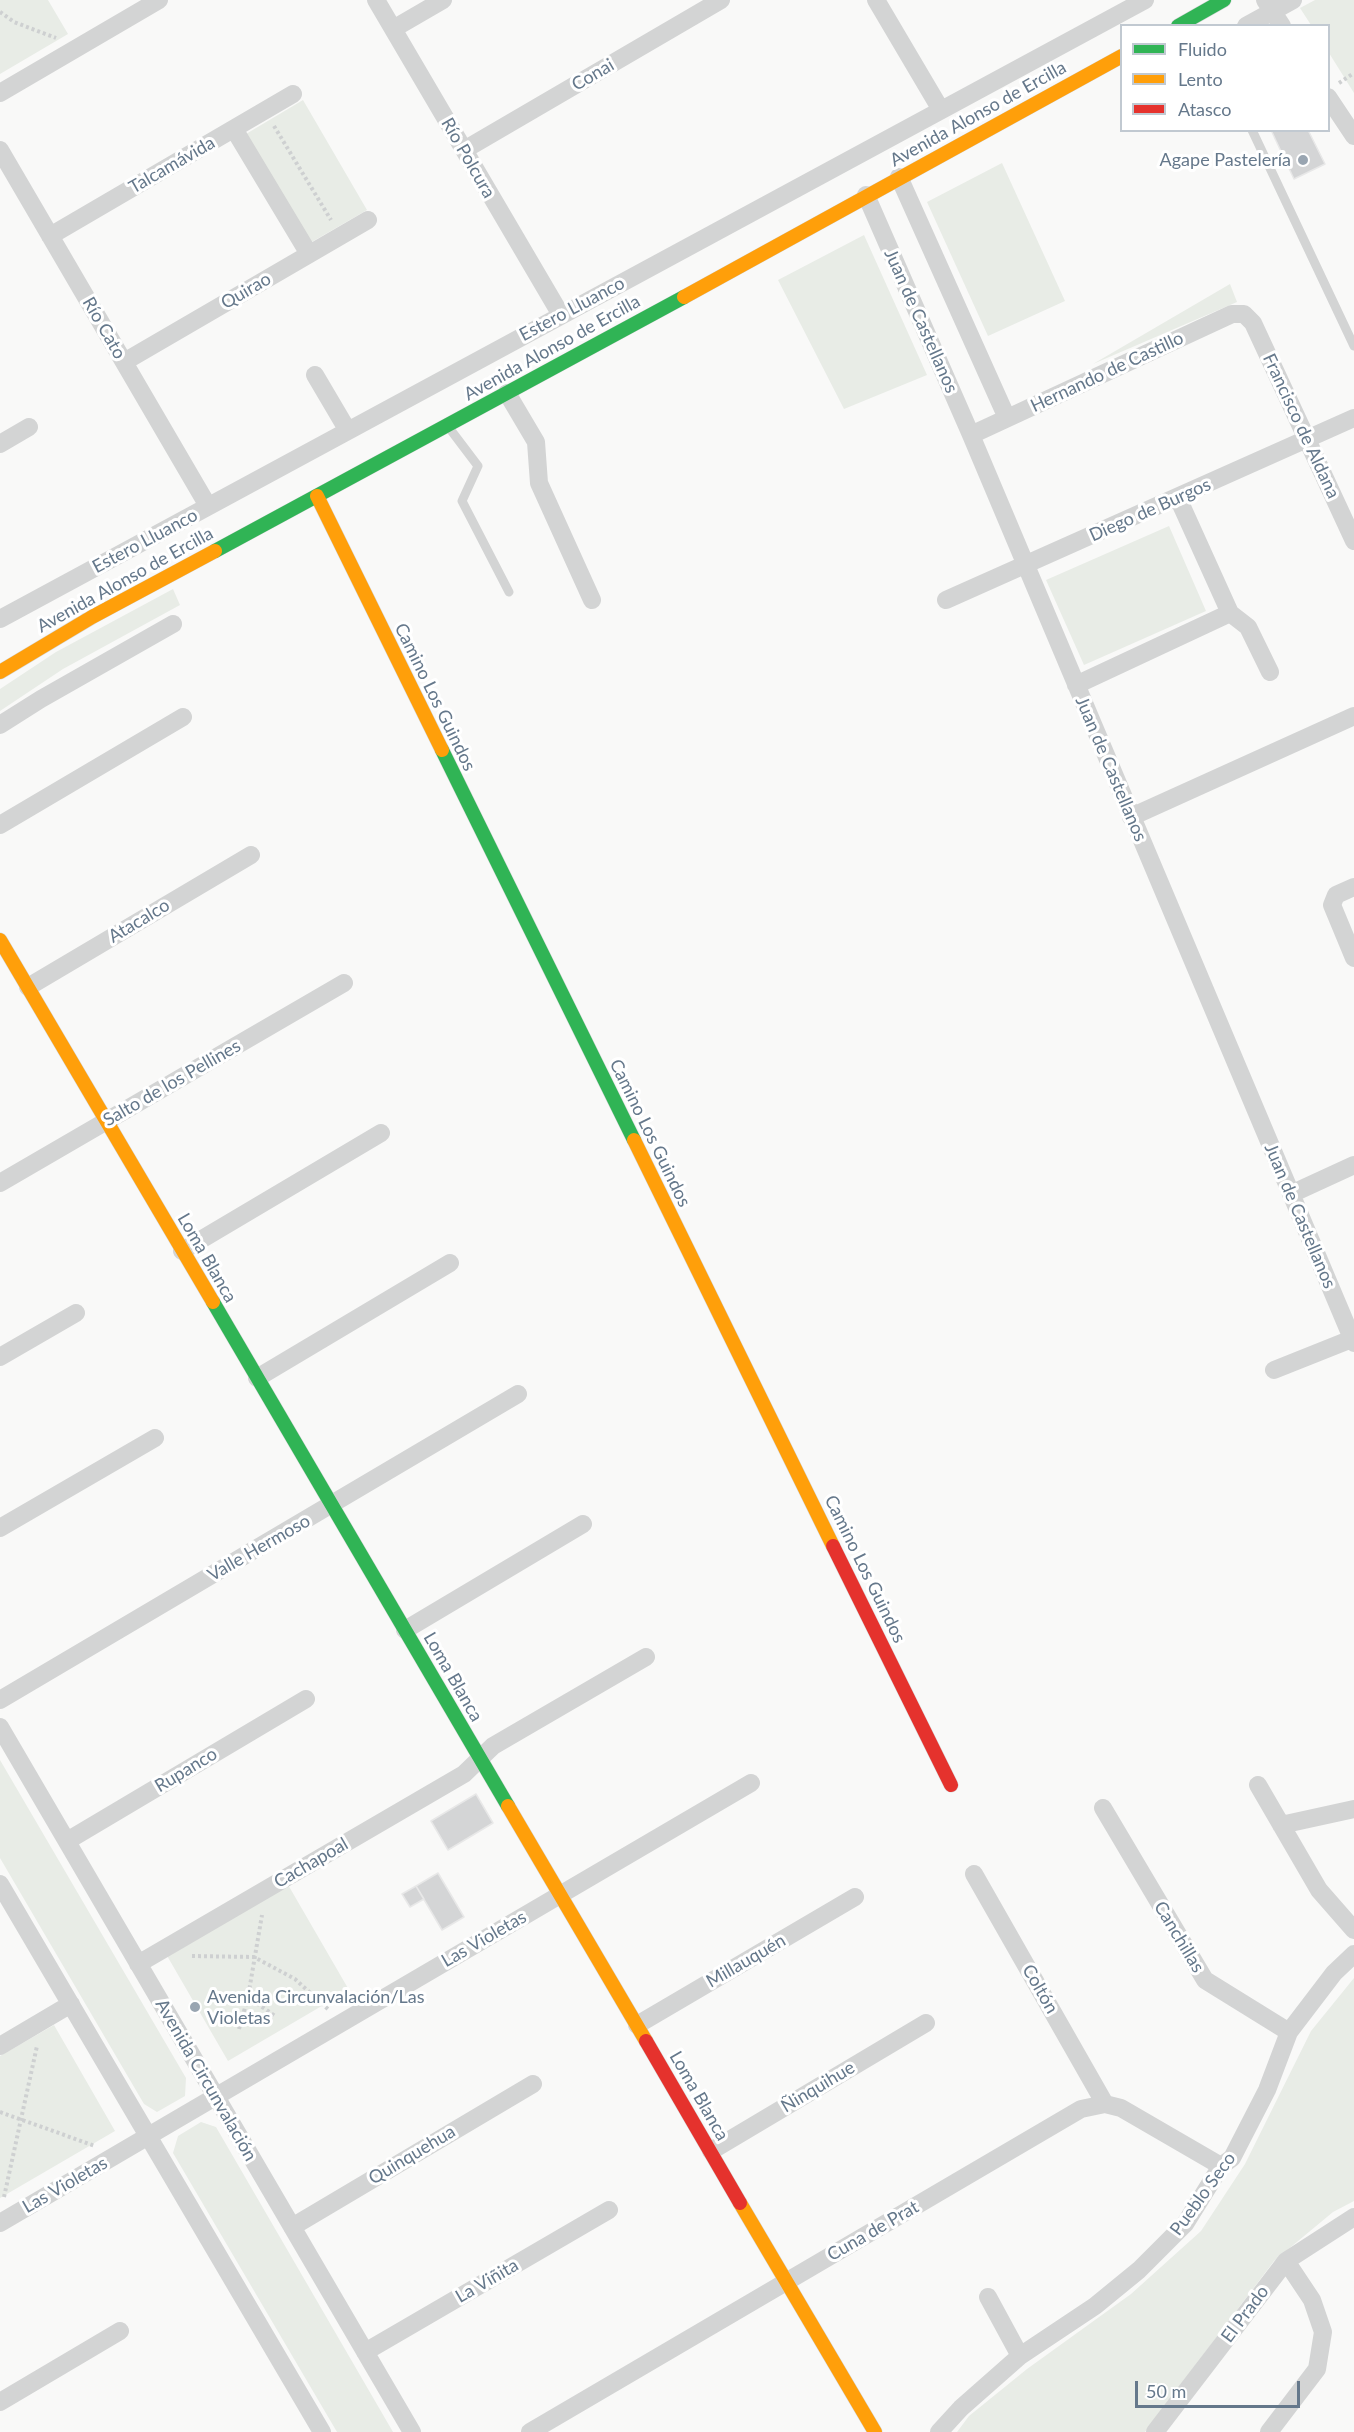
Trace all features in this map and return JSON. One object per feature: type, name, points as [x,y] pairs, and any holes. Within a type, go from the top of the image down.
[{"type":"street","points":[[0,93],[159,0]]},
{"type":"street","name":"Río Polcura","points":[[376,0],[561,315]]},
{"type":"street","points":[[393,29],[442,0]]},
{"type":"street","name":"Conai","points":[[464,150],[721,0]]},
{"type":"street","points":[[876,0],[941,110]]},
{"type":"street","name":"Estero Lluanco","points":[[0,619],[1145,0]]},
{"type":"street","points":[[1199,20],[1224,0]]},
{"type":"street","points":[[1250,24],[1293,0]]},
{"type":"street","name":"Avenida Alonso de Ercilla","points":[[0,672],[92,617],[448,426],[1120,57]]},
{"type":"street","name":"Talcamávida","points":[[50,236],[293,94]]},
{"type":"street","points":[[1330,99],[1354,136]]},
{"type":"street","points":[[234,129],[309,254]]},
{"type":"street","name":"Río Cato","points":[[0,150],[208,506]]},
{"type":"street","points":[[899,177],[1007,418]]},
{"type":"street","name":"Juan de Castellanos","points":[[866,195],[971,435],[1353,1340]]},
{"type":"street","name":"Quirao","points":[[124,362],[368,220]]},
{"type":"street","name":"Hernando de Castillo","points":[[971,435],[1232,314],[1244,314]]},
{"type":"street","name":"Francisco de Aldana","points":[[1244,314],[1253,323],[1354,541]]},
{"type":"street","points":[[315,375],[348,431]]},
{"type":"street","points":[[507,393],[536,442],[539,483],[592,600]]},
{"type":"street","name":"Diego de Burgos","points":[[946,600],[1354,418]]},
{"type":"street","points":[[0,444],[29,427]]},
{"type":"street","name":"Camino Los Guindos","points":[[316,496],[951,1785]]},
{"type":"street","points":[[1178,498],[1230,613],[1248,627],[1270,672]]},
{"type":"street","points":[[1076,685],[1230,613]]},
{"type":"street","points":[[0,725],[173,624]]},
{"type":"street","points":[[1131,817],[1354,716]]},
{"type":"street","points":[[0,825],[183,717]]},
{"type":"street","name":"Atacalco","points":[[28,987],[251,855]]},
{"type":"street","points":[[1354,887],[1336,895],[1332,905],[1354,958]]},
{"type":"street","name":"Loma Blanca","points":[[0,940],[875,2432]]},
{"type":"street","name":"Salto de los Pellines","points":[[0,1183],[344,983]]},
{"type":"street","points":[[182,1251],[381,1133]]},
{"type":"street","points":[[1291,1194],[1354,1166]]},
{"type":"street","points":[[257,1378],[450,1263]]},
{"type":"street","points":[[0,1357],[76,1313]]},
{"type":"street","points":[[1274,1370],[1353,1340]]},
{"type":"street","name":"Valle Hermoso","points":[[0,1700],[518,1394]]},
{"type":"street","points":[[0,1528],[155,1438]]},
{"type":"street","points":[[405,1630],[583,1524]]},
{"type":"street","name":"Cachapoal","points":[[138,1964],[464,1774],[493,1746],[646,1657]]},
{"type":"street","name":"Rupanco","points":[[67,1841],[306,1699]]},
{"type":"street","name":"Avenida Circunvalación","points":[[0,1727],[412,2432]]},
{"type":"street","name":"Las Violetas","points":[[1,2223],[751,1783]]},
{"type":"street","points":[[1258,1785],[1319,1890],[1354,1930]]},
{"type":"street","name":"Canchillas","points":[[1103,1808],[1205,1980],[1289,2032]]},
{"type":"street","points":[[1281,1825],[1354,1809]]},
{"type":"street","name":"Coltón","points":[[974,1874],[1105,2104]]},
{"type":"street","points":[[0,1884],[322,2432]]},
{"type":"street","name":"Millauquén","points":[[637,2025],[855,1897]]},
{"type":"street","name":"Pueblo Seco","points":[[939,2432],[961,2408],[1020,2356],[1095,2306],[1140,2270],[1185,2223],[1221,2166],[1232,2158],[1267,2091],[1289,2032],[1334,1973],[1354,1954]]},
{"type":"street","points":[[0,2046],[71,2004]]},
{"type":"street","name":"Ñinquihue","points":[[711,2151],[926,2023]]},
{"type":"street","name":"Quinquehua","points":[[292,2227],[533,2084]]},
{"type":"street","points":[[1105,2104],[1128,2112],[1221,2166]]},
{"type":"street","name":"Cuna de Prat","points":[[530,2432],[1081,2109],[1105,2104]]},
{"type":"street","name":"La Viñita","points":[[365,2352],[609,2210]]},
{"type":"street","name":"El Prado","points":[[1155,2432],[1286,2261],[1354,2217]]},
{"type":"street","points":[[1269,2432],[1317,2369],[1323,2332],[1312,2300],[1286,2261]]},
{"type":"street","points":[[988,2297],[1020,2356]]},
{"type":"street","points":[[0,2402],[120,2331]]},
{"type":"lane","points":[[1252,132],[1354,346]]},
{"type":"lane","points":[[448,426],[478,466],[462,501],[509,592]]},
{"type":"path","points":[[0,12],[14,22],[80,47]]},
{"type":"path","points":[[265,110],[340,236]]},
{"type":"path","points":[[239,2029],[248,1997],[267,1889]]},
{"type":"path","points":[[186,1957],[254,1958],[295,1979],[343,2022]]},
{"type":"path","points":[[217,1999],[248,1997],[275,2016]]},
{"type":"path","points":[[1,2223],[5,2194],[44,2020]]},
{"type":"path","points":[[0,2112],[118,2154]]},
{"type":"shaded area","points":[[0,0],[48,0],[68,34],[0,74]]},
{"type":"shaded area","points":[[1315,0],[1354,0],[1354,93],[1330,55],[1330,24],[1310,24],[1300,8]]},
{"type":"shaded area","points":[[303,100],[367,210],[310,243],[246,134]]},
{"type":"shaded area","points":[[1002,163],[1065,301],[988,336],[927,202]]},
{"type":"shaded area","points":[[864,235],[927,375],[844,409],[778,280]]},
{"type":"shaded area","points":[[1230,284],[1237,302],[1093,364]]},
{"type":"shaded area","points":[[1169,526],[1206,611],[1084,665],[1046,580]]},
{"type":"shaded area","points":[[173,589],[180,605],[63,669],[0,711],[0,689],[56,652]]},
{"type":"shaded area","points":[[0,1760],[186,2078],[185,2096],[157,2112],[144,2104],[0,1858]]},
{"type":"shaded area","points":[[287,1883],[349,1990],[228,2061],[166,1954]]},
{"type":"shaded area","points":[[1354,1978],[1354,2201],[1333,2212],[1274,2261],[1145,2432],[957,2432],[969,2416],[1027,2369],[1131,2294],[1201,2231],[1245,2164],[1311,2031]]},
{"type":"shaded area","points":[[54,2025],[115,2131],[0,2198],[0,2056]]},
{"type":"shaded area","points":[[201,2122],[216,2127],[393,2432],[337,2432],[173,2153],[178,2136]]},
{"type":"building","points":[[1272,132],[1309,132],[1325,164],[1294,179]]},
{"type":"building","points":[[476,1794],[493,1823],[448,1850],[431,1821]]},
{"type":"building","points":[[438,1873],[464,1917],[442,1930],[416,1886]]},
{"type":"building","points":[[416,1886],[424,1899],[410,1907],[402,1894]]},
{"type":"traffic: fast","points":[[1182,24],[1224,0]]},
{"type":"traffic: fast","points":[[215,551],[684,297]]},
{"type":"traffic: fast","points":[[442,750],[634,1140]]},
{"type":"traffic: fast","points":[[213,1302],[508,1806]]},
{"type":"traffic: slow","points":[[684,297],[1120,57]]},
{"type":"traffic: slow","points":[[317,496],[442,750]]},
{"type":"traffic: slow","points":[[0,672],[92,617],[215,551]]},
{"type":"traffic: slow","points":[[0,940],[213,1302]]},
{"type":"traffic: slow","points":[[634,1140],[833,1546]]},
{"type":"traffic: slow","points":[[508,1806],[646,2041]]},
{"type":"traffic: slow","points":[[740,2203],[875,2432]]},
{"type":"traffic: jam","points":[[833,1546],[951,1785]]},
{"type":"traffic: jam","points":[[646,2041],[740,2203]]},
{"type":"place","name":"Agape Pastelería","points":[[1303,160]]},
{"type":"place","name":"Avenida Circunvalación/Las Violetas","points":[[195,2007]]}]
